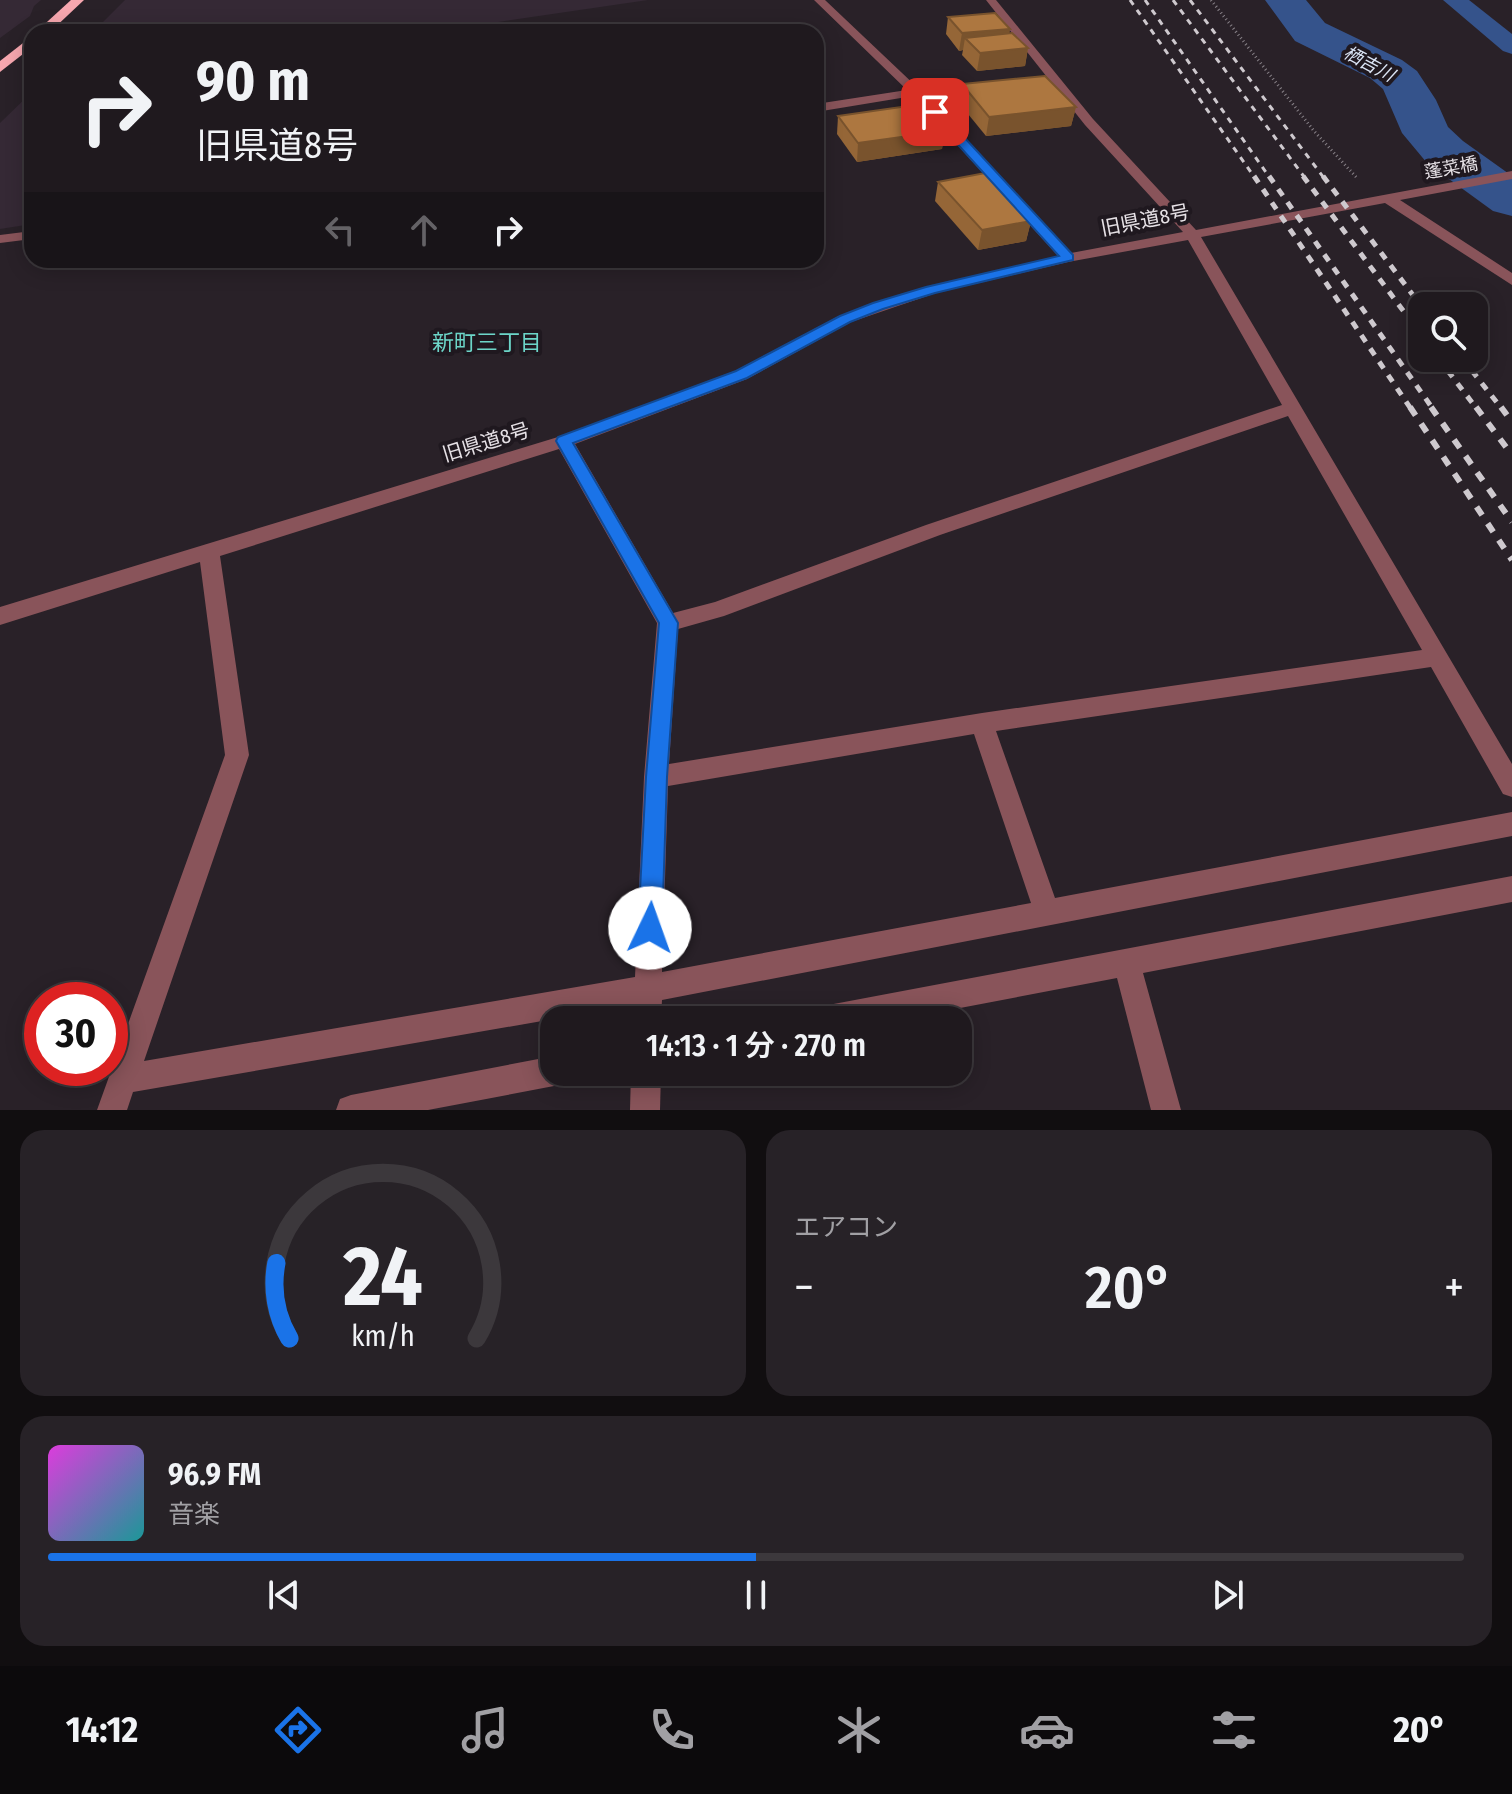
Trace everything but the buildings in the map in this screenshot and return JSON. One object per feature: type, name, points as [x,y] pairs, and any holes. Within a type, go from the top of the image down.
[{"type":"highway","points":[[51,24],[78,0]]},
{"type":"highway","points":[[0,68],[24,47]]},
{"type":"street","points":[[819,0],[916,92],[1068,258]]},
{"type":"street","points":[[991,0],[1089,122],[1192,234],[1512,786]]},
{"type":"street","points":[[824,107],[916,92]]},
{"type":"street","name":"蓬菜橋","points":[[1387,197],[1512,175]]},
{"type":"street","points":[[1387,197],[1512,280]]},
{"type":"street","name":"旧県道8号","points":[[0,616],[564,441],[741,375],[845,319],[878,306],[931,290],[1068,258],[1387,197]]},
{"type":"street","points":[[0,239],[24,236]]},
{"type":"street","points":[[668,623],[717,610],[933,530],[1293,408]]},
{"type":"street","points":[[564,441],[668,623],[656,777],[647,1006]]},
{"type":"street","points":[[128,1062],[237,755],[209,551]]},
{"type":"street","points":[[656,777],[982,723],[1436,657]]},
{"type":"street","points":[[982,723],[1047,912]]},
{"type":"street","points":[[128,1078],[647,989],[1512,824]]},
{"type":"street","points":[[896,1006],[1512,889]]},
{"type":"street","points":[[1126,962],[1166,1110]]},
{"type":"street","points":[[351,1110],[540,1074]]},
{"type":"street","points":[[112,1110],[120,1086]]},
{"type":"street","points":[[645,1110],[646,1086]]},
{"type":"path","points":[[1211,0],[1314,131],[1387,197]]},
{"type":"shaded area","points":[[0,0],[41,0],[30,16],[0,38]]},
{"type":"shaded area","points":[[125,0],[648,0],[485,24],[101,24]]},
{"type":"shaded area","points":[[24,100],[24,225],[0,229],[0,123]]},
{"type":"waterway","name":"栖吉川","points":[[1285,0],[1310,32],[1386,69],[1401,81],[1413,100],[1426,133],[1445,152],[1512,200]]},
{"type":"waterway","points":[[1455,0],[1512,46]]},
{"type":"railway","points":[[1130,0],[1255,178]]},
{"type":"railway","points":[[1145,0],[1270,178]]},
{"type":"railway","points":[[1173,0],[1305,178]]},
{"type":"railway","points":[[1190,0],[1324,178]]},
{"type":"railway","points":[[1254,176],[1411,409]]},
{"type":"railway","points":[[1269,176],[1433,409]]},
{"type":"railway","points":[[1303,176],[1408,317]]},
{"type":"railway","points":[[1323,176],[1411,292]]},
{"type":"railway","points":[[1449,372],[1477,409]]},
{"type":"railway","points":[[1473,372],[1502,409]]},
{"type":"railway","points":[[1410,407],[1512,560]]},
{"type":"railway","points":[[1431,407],[1512,522]]},
{"type":"railway","points":[[1476,407],[1512,455]]},
{"type":"railway","points":[[1501,407],[1512,422]]},
{"type":"district","name":"新町三丁目","points":[[487,342]]},
{"type":"route","points":[[650,928],[656,777],[665,694],[668,623],[564,441],[741,375],[845,319],[878,306],[931,290],[1068,258],[935,112]]}]
